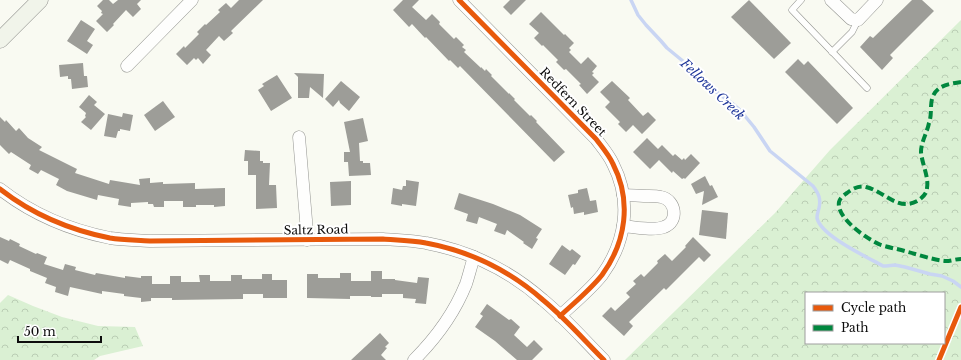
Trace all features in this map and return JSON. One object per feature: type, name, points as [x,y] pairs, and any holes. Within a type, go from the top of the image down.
[{"type":"street","points":[[0,40],[40,0]]},
{"type":"street","points":[[127,66],[192,0]]},
{"type":"street","name":"Redfern Street","points":[[459,0],[596,139],[613,163],[618,174],[625,210],[618,246],[601,276],[590,289],[560,316]]},
{"type":"street","points":[[831,0],[851,19],[858,20],[877,0]]},
{"type":"street","points":[[299,138],[307,240]]},
{"type":"street","name":"Saltz Road","points":[[0,190],[28,208],[54,221],[81,231],[110,238],[150,241],[383,239],[406,240],[441,246],[474,257],[501,270],[520,282],[543,299],[604,360]]},
{"type":"street","points":[[623,195],[661,197],[672,204],[674,213],[670,222],[663,228],[650,229],[623,226]]},
{"type":"street","points":[[414,360],[434,339],[458,303],[474,257]]},
{"type":"lane","points":[[801,0],[792,10],[867,88]]},
{"type":"lane","points":[[832,52],[852,32],[858,20]]},
{"type":"green space","points":[[961,20],[961,360],[625,360],[775,213],[830,150]]},
{"type":"green space","points":[[8,295],[62,317],[98,326],[135,327],[143,346],[100,356],[94,360],[0,360],[0,303]]},
{"type":"building","points":[[103,0],[109,0],[113,4],[118,0],[141,0],[137,4],[141,9],[133,17],[126,10],[107,32],[96,21],[103,14],[97,6]]},
{"type":"building","points":[[239,0],[263,0],[231,31],[233,33],[224,41],[219,36],[206,50],[211,55],[203,64],[198,58],[196,60],[194,58],[187,65],[176,54],[184,46],[185,48],[199,34],[197,32],[220,12],[218,10],[226,3],[231,8]]},
{"type":"building","points":[[403,0],[419,0],[412,7],[426,20],[432,14],[440,22],[439,24],[454,39],[456,37],[464,45],[462,47],[466,50],[464,52],[481,68],[485,71],[486,69],[492,75],[491,76],[530,116],[531,115],[537,121],[536,122],[565,152],[554,162],[460,66],[458,68],[450,60],[449,61],[412,24],[409,27],[393,10]]},
{"type":"building","points":[[510,0],[526,0],[511,15],[503,7]]},
{"type":"building","points":[[749,0],[791,43],[774,59],[731,17]]},
{"type":"building","points":[[912,0],[922,0],[934,11],[890,55],[893,58],[882,70],[860,47],[870,36],[873,38]]},
{"type":"building","points":[[541,12],[574,43],[569,48],[571,50],[569,52],[581,64],[588,57],[597,66],[592,72],[594,73],[592,75],[599,82],[587,94],[579,85],[581,84],[566,69],[564,70],[556,62],[558,60],[534,38],[539,33],[529,24]]},
{"type":"building","points":[[81,20],[95,29],[87,41],[93,45],[87,54],[67,41]]},
{"type":"building","points":[[798,59],[804,65],[808,61],[853,108],[837,124],[785,72]]},
{"type":"building","points":[[83,63],[84,76],[87,76],[88,87],[72,89],[71,79],[68,79],[68,76],[60,77],[59,65]]},
{"type":"building","points":[[294,73],[324,74],[323,98],[310,87],[309,98],[298,98],[298,77]]},
{"type":"building","points":[[277,75],[292,98],[271,111],[258,90],[264,86],[262,84]]},
{"type":"building","points":[[341,81],[360,97],[349,111],[340,103],[339,100],[333,107],[325,99]]},
{"type":"building","points":[[612,81],[630,98],[628,100],[643,116],[648,112],[656,120],[642,134],[633,125],[626,132],[618,124],[620,122],[605,107],[610,102],[600,92]]},
{"type":"building","points":[[89,95],[97,102],[94,105],[105,114],[91,130],[81,122],[86,117],[86,113],[79,107]]},
{"type":"building","points":[[163,101],[175,117],[155,131],[144,115]]},
{"type":"building","points":[[123,113],[133,115],[130,131],[120,129],[116,138],[104,136],[108,114],[122,117]]},
{"type":"building","points":[[0,117],[5,122],[6,120],[16,131],[19,128],[28,138],[42,147],[39,150],[77,169],[75,173],[109,184],[110,180],[140,185],[139,179],[150,178],[150,183],[195,183],[195,189],[225,188],[225,206],[214,207],[214,205],[196,205],[196,207],[183,207],[183,201],[164,201],[164,207],[154,207],[153,204],[148,204],[148,202],[131,203],[131,207],[118,205],[119,199],[98,195],[97,200],[67,191],[56,185],[59,179],[41,170],[38,174],[29,169],[31,165],[11,152],[9,154],[0,145]]},
{"type":"building","points":[[363,118],[368,141],[359,143],[360,161],[363,161],[363,163],[370,163],[371,175],[349,176],[348,162],[344,162],[344,152],[350,152],[344,122]]},
{"type":"building","points":[[647,138],[658,149],[662,145],[673,156],[675,154],[682,160],[684,158],[685,160],[691,154],[700,163],[685,179],[682,179],[673,171],[672,173],[659,160],[650,169],[633,152]]},
{"type":"building","points":[[245,150],[260,151],[260,161],[263,161],[263,163],[270,163],[269,185],[276,185],[277,208],[256,209],[256,175],[248,175],[248,161],[244,161]]},
{"type":"building","points":[[705,176],[710,186],[712,185],[718,197],[702,205],[704,191],[696,194],[691,184]]},
{"type":"building","points":[[406,180],[419,182],[416,206],[391,204],[393,188],[402,190],[403,186],[406,186]]},
{"type":"building","points":[[351,181],[351,205],[331,206],[330,182]]},
{"type":"building","points":[[587,188],[590,201],[596,200],[598,212],[584,215],[584,212],[574,214],[568,195],[578,193],[578,190]]},
{"type":"building","points":[[459,193],[520,215],[542,229],[536,238],[538,239],[532,249],[507,230],[505,235],[494,231],[497,224],[479,217],[477,224],[466,221],[468,214],[454,209]]},
{"type":"building","points":[[702,210],[728,213],[726,239],[699,235]]},
{"type":"building","points":[[0,237],[9,241],[10,239],[20,244],[19,246],[36,254],[37,253],[47,257],[44,264],[63,270],[65,264],[76,267],[75,270],[95,275],[96,273],[125,278],[125,276],[141,278],[141,276],[152,276],[152,284],[170,284],[170,276],[181,276],[181,282],[200,282],[199,275],[210,275],[210,281],[231,281],[231,275],[242,275],[242,279],[262,279],[262,274],[272,274],[272,280],[287,280],[287,298],[263,298],[263,294],[243,294],[243,299],[172,300],[172,298],[151,298],[151,301],[141,302],[141,298],[124,296],[124,294],[102,291],[102,294],[70,287],[68,296],[55,292],[56,287],[45,283],[47,278],[30,271],[30,269],[10,260],[8,264],[0,260]]},
{"type":"building","points":[[693,237],[711,255],[704,262],[699,257],[666,290],[664,288],[629,322],[633,326],[624,336],[602,316],[611,307],[615,311],[630,297],[626,293],[636,284],[633,281],[641,274],[644,277],[665,254],[672,261],[686,247],[685,246]]},
{"type":"building","points":[[562,245],[570,251],[572,249],[581,256],[575,265],[573,264],[565,275],[549,264]]},
{"type":"building","points":[[371,271],[382,271],[382,279],[395,279],[417,283],[418,277],[429,278],[426,304],[415,303],[416,299],[403,298],[403,294],[382,294],[382,297],[350,296],[350,299],[307,298],[307,274],[318,274],[318,278],[340,278],[340,273],[351,273],[351,281],[371,281]]},
{"type":"building","points":[[487,304],[509,320],[511,319],[520,327],[514,335],[527,347],[534,340],[543,349],[532,360],[517,360],[495,341],[475,327],[483,316],[480,314]]},
{"type":"building","points":[[380,333],[389,343],[381,355],[386,360],[351,360]]},
{"type":"waterway","name":"Fellows Creek","points":[[631,0],[638,15],[667,48],[695,71],[707,85],[740,110],[754,127],[770,151],[813,186],[820,199],[817,218],[820,225],[835,239],[883,266],[895,265],[942,276],[961,287]]},
{"type":"marked path","points":[[961,82],[940,88],[934,94],[932,99],[930,120],[921,148],[927,184],[926,192],[922,198],[912,203],[898,203],[873,189],[861,187],[849,192],[842,197],[839,202],[839,208],[842,215],[854,228],[881,245],[936,260],[946,261],[961,259]]},
{"type":"cycle path","points":[[459,0],[596,139],[610,157],[619,178],[623,192],[624,221],[617,249],[597,281],[560,316]]},
{"type":"cycle path","points":[[0,189],[25,206],[52,220],[95,235],[115,239],[150,241],[383,239],[415,241],[458,251],[503,271],[517,280],[559,314],[604,360]]},
{"type":"cycle path","points":[[939,360],[961,307]]}]
